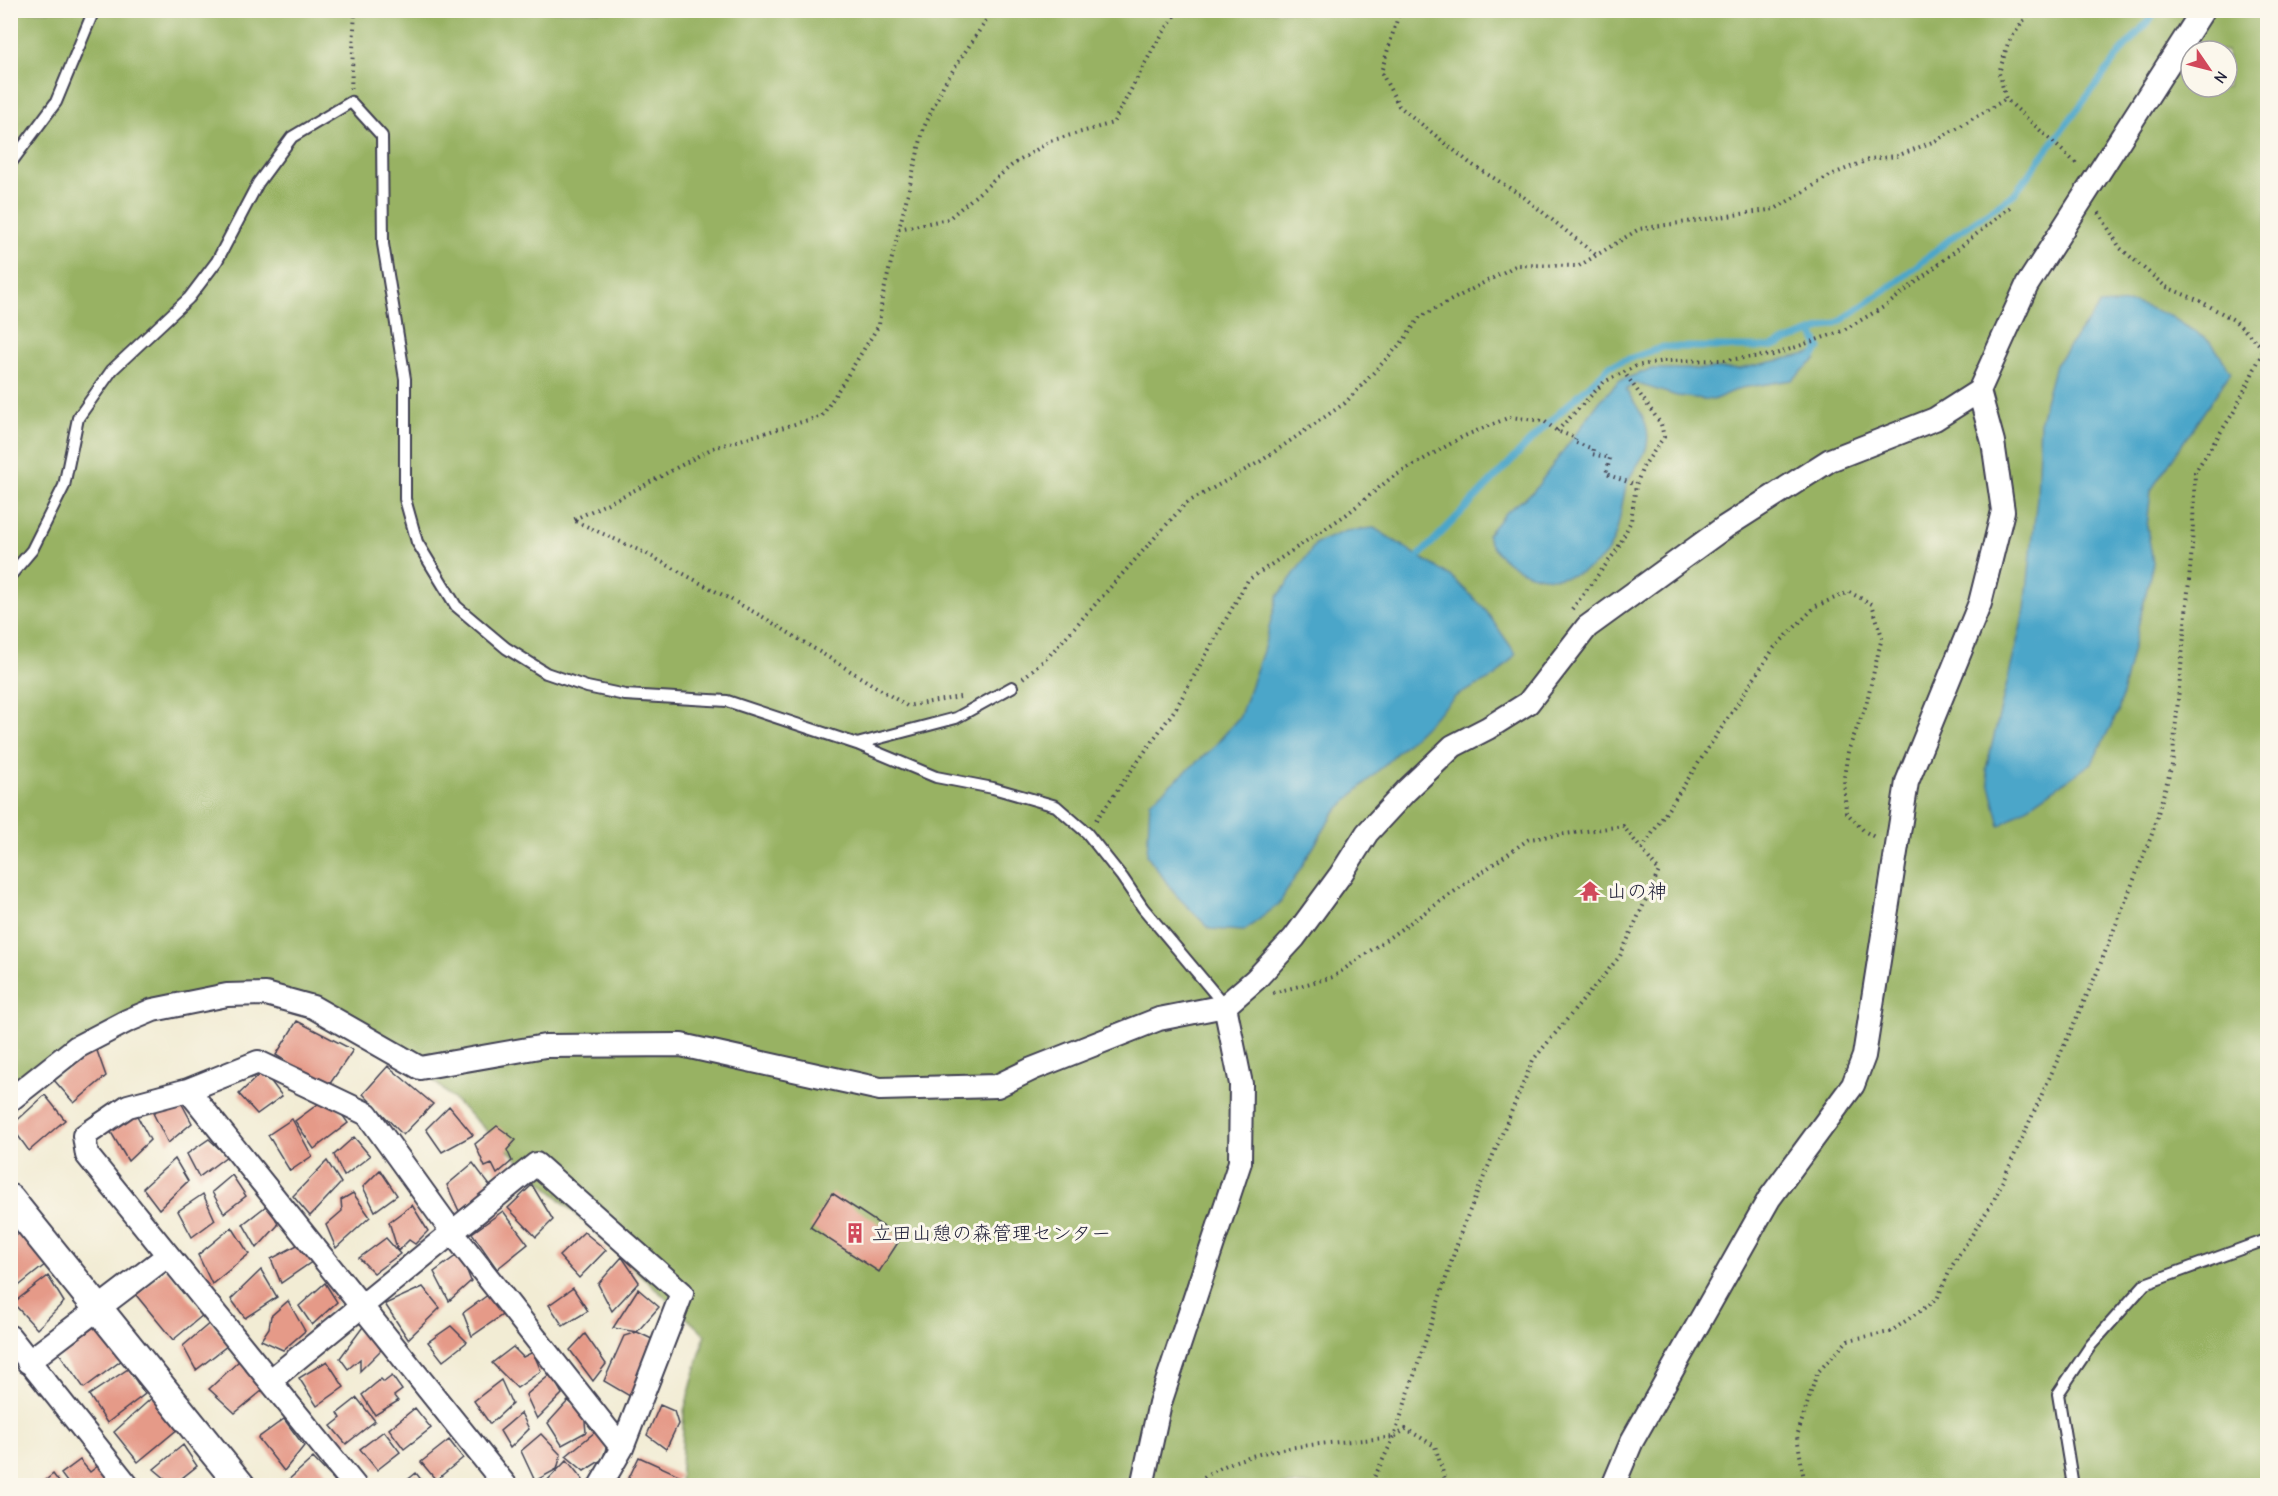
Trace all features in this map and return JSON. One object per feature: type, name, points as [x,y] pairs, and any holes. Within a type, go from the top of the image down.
[{"type":"street","points":[[10,1100],[77,1047],[127,1021],[153,1010],[227,995],[266,994],[313,1007],[420,1068],[545,1046],[681,1045],[880,1089],[997,1086],[1032,1069],[1159,1019],[1226,1006],[1256,979],[1294,938],[1341,874],[1367,833],[1406,791],[1453,746],[1528,703],[1587,627],[1736,520],[1830,460],[1935,419],[1979,391],[2027,285],[2203,10]]},
{"type":"street","points":[[1613,1485],[1632,1441],[1769,1199],[1853,1085],[1864,1056],[1884,942],[1895,849],[1907,782],[1980,603],[2003,511],[1993,442],[1979,391]]},
{"type":"street","points":[[1142,1485],[1160,1403],[1240,1162],[1241,1084],[1226,1006]]},
{"type":"street","points":[[355,1485],[87,1155],[84,1136],[128,1106],[188,1090],[258,1062],[367,1114],[452,1232],[622,1448]]},
{"type":"street","points":[[188,1090],[506,1485]]},
{"type":"street","points":[[271,1380],[536,1164],[682,1293],[622,1448],[600,1485]]},
{"type":"street","points":[[10,1199],[241,1485]]},
{"type":"street","points":[[28,1362],[167,1256]]},
{"type":"street","points":[[10,1337],[128,1485]]},
{"type":"lane","points":[[10,164],[56,102],[93,10]]},
{"type":"lane","points":[[10,576],[32,550],[64,486],[78,418],[112,370],[189,298],[217,261],[258,183],[292,137],[351,102],[382,136],[382,244],[405,379],[405,499],[417,543],[456,606],[506,648],[546,673],[587,687],[625,695],[727,701],[857,744],[936,777],[993,788],[1056,806],[1087,833],[1143,908],[1226,1006]]},
{"type":"lane","points":[[857,744],[956,718],[1012,687]]},
{"type":"lane","points":[[2073,1485],[2058,1394],[2091,1346],[2145,1284],[2268,1239]]},
{"type":"path","points":[[351,102],[355,10]]},
{"type":"path","points":[[970,695],[907,705],[763,617],[647,554],[573,520],[713,448],[822,416],[879,325],[882,299],[924,127],[944,84],[993,10]]},
{"type":"path","points":[[899,229],[948,219],[1011,166],[1050,141],[1113,123],[1154,47],[1178,10]]},
{"type":"path","points":[[1400,10],[1381,72],[1399,106],[1472,164],[1521,195],[1596,255]]},
{"type":"path","points":[[1805,1485],[1797,1436],[1817,1373],[1848,1340],[1890,1332],[1937,1299],[1952,1266],[1994,1200],[2096,975],[2152,834],[2172,765],[2191,560],[2196,472],[2235,410],[2264,349],[2234,320],[2200,301],[2166,287],[2120,248],[2102,222],[2078,164],[2006,99],[1999,74],[2008,43],[2031,10]]},
{"type":"path","points":[[1012,687],[1048,657],[1185,504],[1261,461],[1345,403],[1404,340],[1420,317],[1517,265],[1579,266],[1639,229],[1775,209],[1832,175],[1870,159],[1897,156],[1935,141],[2006,99]]},
{"type":"path","points":[[1557,431],[1604,382],[1624,372],[1662,361],[1734,359],[1773,355],[1825,339],[1887,305],[2013,205]]},
{"type":"path","points":[[1568,616],[1617,550],[1631,521],[1636,485],[1643,467],[1664,437],[1661,424],[1624,372]]},
{"type":"path","points":[[1087,833],[1176,708],[1248,580],[1347,514],[1391,478],[1462,437],[1510,417],[1544,421],[1557,431],[1576,438],[1574,442],[1593,449],[1592,454],[1610,458],[1606,474],[1636,485]]},
{"type":"path","points":[[1642,849],[1774,648],[1816,606],[1849,592],[1872,604],[1882,637],[1866,705],[1848,750],[1844,778],[1846,812],[1864,831],[1895,849]]},
{"type":"path","points":[[1268,994],[1333,977],[1529,839],[1623,826],[1659,871],[1620,956],[1533,1060],[1462,1229],[1394,1437],[1370,1485]]},
{"type":"path","points":[[1195,1485],[1204,1476],[1247,1457],[1297,1448],[1394,1437],[1406,1430],[1435,1446],[1447,1485]]},
{"type":"green space","points":[[11,11],[2267,11],[2267,1485],[680,1485],[684,1411],[705,1335],[420,1068],[266,994],[153,1010],[11,1100]]},
{"type":"water","points":[[2135,303],[2170,316],[2212,343],[2231,372],[2151,490],[2147,527],[2153,563],[2118,712],[2092,763],[2000,826],[1986,769],[2025,609],[2037,497],[2040,420],[2055,365],[2100,305]]},
{"type":"water","points":[[1812,353],[1816,359],[1792,380],[1741,388],[1713,400],[1677,396],[1635,383],[1626,390],[1645,421],[1647,447],[1627,484],[1613,542],[1602,558],[1591,567],[1565,577],[1538,576],[1513,566],[1491,545],[1487,535],[1505,513],[1533,492],[1600,401],[1619,381],[1651,369],[1740,369]]},
{"type":"water","points":[[1374,528],[1452,577],[1484,608],[1516,654],[1496,676],[1456,696],[1334,813],[1279,904],[1244,931],[1210,929],[1175,894],[1147,855],[1150,802],[1212,749],[1240,716],[1263,651],[1277,598],[1316,543],[1346,531]]},
{"type":"building","points":[[297,1021],[353,1050],[327,1088],[276,1055]]},
{"type":"building","points":[[96,1048],[106,1076],[74,1103],[54,1080]]},
{"type":"building","points":[[388,1066],[433,1104],[403,1135],[363,1094]]},
{"type":"building","points":[[263,1071],[282,1096],[257,1114],[239,1094]]},
{"type":"building","points":[[176,1093],[192,1123],[168,1143],[153,1113]]},
{"type":"building","points":[[45,1095],[65,1120],[29,1151],[11,1126]]},
{"type":"building","points":[[329,1096],[348,1123],[314,1149],[295,1121]]},
{"type":"building","points":[[449,1106],[473,1135],[442,1152],[426,1129]]},
{"type":"building","points":[[135,1112],[150,1140],[128,1161],[109,1129]]},
{"type":"building","points":[[292,1119],[312,1156],[290,1171],[268,1135]]},
{"type":"building","points":[[497,1126],[516,1140],[507,1150],[512,1161],[497,1174],[492,1164],[485,1167],[475,1144]]},
{"type":"building","points":[[354,1137],[370,1156],[344,1176],[334,1155]]},
{"type":"building","points":[[209,1139],[227,1156],[199,1177],[187,1154]]},
{"type":"building","points":[[175,1159],[188,1181],[159,1209],[143,1188]]},
{"type":"building","points":[[327,1161],[341,1183],[310,1216],[293,1196]]},
{"type":"building","points":[[473,1163],[491,1187],[459,1211],[447,1185]]},
{"type":"building","points":[[380,1170],[397,1195],[375,1211],[363,1187]]},
{"type":"building","points":[[232,1175],[246,1196],[224,1213],[212,1192]]},
{"type":"building","points":[[532,1185],[553,1220],[536,1237],[508,1208]]},
{"type":"building","points":[[353,1193],[370,1217],[336,1248],[326,1225],[342,1211],[341,1200]]},
{"type":"building","name":"立田山憩の森管理センター","points":[[832,1193],[901,1238],[879,1272],[810,1227]]},
{"type":"building","points":[[203,1194],[215,1220],[192,1237],[178,1211]]},
{"type":"building","points":[[270,1203],[278,1225],[257,1248],[243,1224]]},
{"type":"building","points":[[412,1205],[428,1231],[415,1244],[409,1240],[398,1251],[389,1222]]},
{"type":"building","points":[[503,1211],[528,1244],[497,1269],[472,1233]]},
{"type":"building","points":[[232,1227],[249,1254],[212,1284],[198,1255]]},
{"type":"building","points":[[21,1232],[46,1264],[10,1293],[10,1241]]},
{"type":"building","points":[[584,1232],[606,1250],[579,1278],[559,1256]]},
{"type":"building","points":[[386,1238],[400,1254],[374,1273],[359,1258]]},
{"type":"building","points":[[299,1244],[313,1261],[281,1283],[271,1259]]},
{"type":"building","points":[[460,1253],[471,1281],[449,1301],[434,1272]]},
{"type":"building","points":[[622,1257],[639,1282],[612,1311],[598,1284]]},
{"type":"building","points":[[167,1270],[203,1315],[173,1340],[136,1295]]},
{"type":"building","points":[[261,1270],[277,1297],[245,1318],[231,1299]]},
{"type":"building","points":[[48,1276],[64,1302],[37,1329],[13,1303]]},
{"type":"building","points":[[325,1283],[337,1302],[312,1325],[299,1306]]},
{"type":"building","points":[[423,1287],[440,1308],[408,1339],[385,1304]]},
{"type":"building","points":[[573,1288],[588,1311],[563,1326],[549,1305]]},
{"type":"building","points":[[638,1289],[659,1307],[637,1332],[613,1328]]},
{"type":"building","points":[[492,1292],[505,1313],[472,1336],[463,1313]]},
{"type":"building","points":[[288,1301],[305,1331],[283,1350],[261,1340],[269,1328],[271,1316]]},
{"type":"building","points":[[211,1322],[228,1345],[196,1370],[183,1346]]},
{"type":"building","points":[[365,1324],[381,1350],[360,1371],[360,1359],[348,1369],[340,1358]]},
{"type":"building","points":[[97,1325],[122,1360],[84,1388],[59,1353]]},
{"type":"building","points":[[451,1326],[467,1342],[443,1361],[428,1342]]},
{"type":"building","points":[[637,1332],[656,1341],[633,1398],[604,1381],[624,1336]]},
{"type":"building","points":[[585,1334],[606,1364],[593,1381],[570,1350]]},
{"type":"building","points":[[513,1347],[523,1357],[533,1352],[541,1371],[517,1388],[492,1363]]},
{"type":"building","points":[[240,1360],[263,1390],[235,1413],[209,1389]]},
{"type":"building","points":[[327,1361],[344,1387],[317,1406],[299,1378]]},
{"type":"building","points":[[128,1369],[145,1394],[107,1423],[89,1395]]},
{"type":"building","points":[[551,1374],[562,1394],[537,1419],[526,1395]]},
{"type":"building","points":[[392,1376],[402,1390],[394,1396],[398,1401],[375,1415],[362,1395],[381,1379],[384,1382]]},
{"type":"building","points":[[501,1380],[512,1404],[490,1424],[474,1401]]},
{"type":"building","points":[[155,1395],[179,1428],[138,1462],[114,1432]]},
{"type":"building","points":[[357,1398],[375,1421],[346,1444],[331,1426],[341,1418],[338,1413]]},
{"type":"building","points":[[568,1401],[584,1412],[586,1432],[562,1445],[548,1423]]},
{"type":"building","points":[[660,1405],[674,1411],[678,1424],[666,1449],[647,1435]]},
{"type":"building","points":[[415,1408],[431,1428],[404,1449],[389,1429]]},
{"type":"building","points":[[521,1413],[529,1429],[510,1448],[500,1431]]},
{"type":"building","points":[[284,1419],[304,1446],[284,1471],[258,1438]]},
{"type":"building","points":[[384,1431],[400,1452],[377,1470],[360,1449]]},
{"type":"building","points":[[595,1432],[607,1444],[603,1459],[584,1471],[566,1456]]},
{"type":"building","points":[[541,1434],[561,1455],[557,1469],[535,1481],[521,1451]]},
{"type":"building","points":[[449,1440],[463,1458],[436,1480],[421,1462]]},
{"type":"building","points":[[183,1445],[197,1466],[173,1485],[154,1469]]},
{"type":"building","points":[[639,1457],[679,1475],[674,1486],[625,1486]]},
{"type":"building","points":[[313,1458],[335,1481],[330,1486],[287,1486],[285,1483]]},
{"type":"building","points":[[80,1460],[90,1472],[103,1462],[113,1476],[101,1486],[70,1486],[61,1474]]},
{"type":"building","points":[[567,1460],[583,1480],[577,1486],[542,1486]]},
{"type":"building","points":[[416,1473],[426,1486],[400,1486]]},
{"type":"building","points":[[53,1474],[62,1486],[39,1486]]},
{"type":"waterway","points":[[1420,555],[1542,429],[1611,365],[1663,347],[1770,347],[1839,322],[1898,281],[1955,235],[2014,194],[2120,53],[2158,10]]},
{"type":"waterway","points":[[1812,332],[1820,348],[1814,356]]},
{"type":"place","name":"山の神","points":[[1590,891]]},
{"type":"place","name":"立田山憩の森管理センター","points":[[855,1233]]}]
